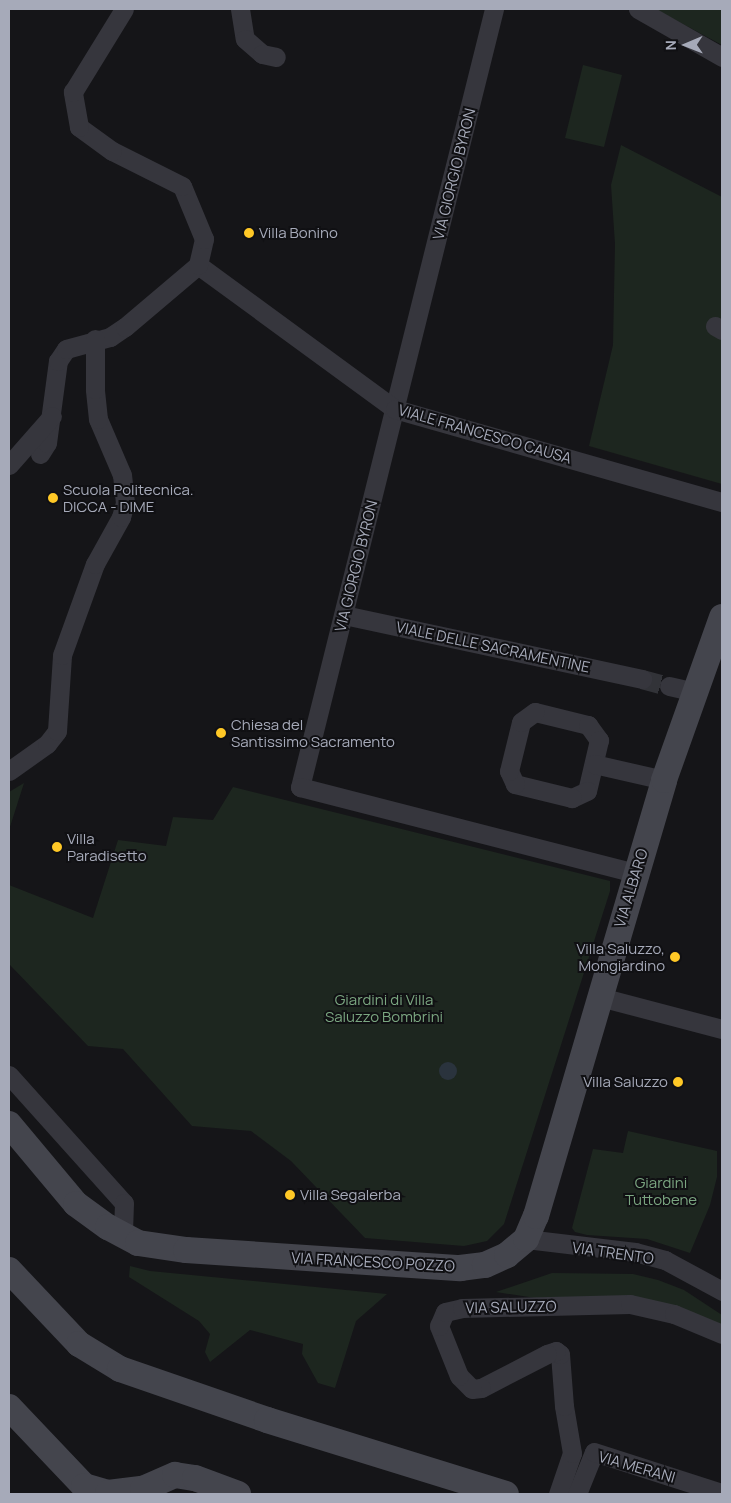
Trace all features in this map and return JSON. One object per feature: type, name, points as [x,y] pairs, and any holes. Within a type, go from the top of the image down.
[{"type":"main road","name":"VIA ALBARO","points":[[600,997],[664,780],[694,692],[715,653],[722,617]]},
{"type":"main road","name":"VIA FRANCESCO POZZO","points":[[9,1124],[76,1204],[123,1237],[154,1247],[460,1268],[484,1265],[507,1255],[526,1239],[536,1216],[600,997]]},
{"type":"main road","points":[[9,1270],[79,1344],[120,1369],[464,1487],[506,1494]]},
{"type":"main road","points":[[9,1407],[95,1491],[141,1491],[174,1475],[195,1478],[238,1494]]},
{"type":"street","points":[[40,454],[47,443],[58,361],[66,349],[95,339],[110,337],[125,327],[198,265],[204,239],[182,186],[112,151],[79,127],[73,92],[124,9]]},
{"type":"street","points":[[240,9],[245,39],[262,54],[276,57]]},
{"type":"street","name":"VIA GIORGIO BYRON","points":[[494,9],[300,787],[636,873]]},
{"type":"street","points":[[638,9],[722,57]]},
{"type":"street","name":"VIALE FRANCESCO CAUSA","points":[[198,265],[395,409],[722,502]]},
{"type":"street","points":[[9,771],[47,744],[57,731],[62,655],[95,564],[121,517],[125,503],[122,475],[98,419],[94,389],[95,339]]},
{"type":"street","points":[[9,465],[52,415]]},
{"type":"street","name":"VIALE DELLE SACRAMENTINE","points":[[344,615],[642,679]]},
{"type":"street","points":[[669,686],[694,692]]},
{"type":"street","points":[[534,712],[588,725],[599,740],[594,764],[587,791],[572,798],[515,784],[509,771],[521,722],[534,712]]},
{"type":"street","points":[[594,764],[664,780]]},
{"type":"street","points":[[600,997],[722,1029]]},
{"type":"street","points":[[9,1075],[124,1202],[123,1237]]},
{"type":"street","name":"VIA TRENTO","points":[[526,1239],[635,1252],[665,1260],[722,1292]]},
{"type":"street","name":"VIA SALUZZO","points":[[558,1494],[572,1453],[564,1406],[563,1359],[556,1351],[481,1388],[472,1389],[459,1376],[440,1321],[445,1312],[455,1308],[630,1304],[674,1314],[722,1334]]},
{"type":"street","name":"VIA MERANI","points":[[577,1494],[594,1452],[722,1493]]},
{"type":"green space","points":[[655,9],[722,9],[722,45]]},
{"type":"green space","points":[[583,65],[622,75],[604,147],[565,138]]},
{"type":"green space","points":[[621,145],[722,197],[722,484],[589,446],[613,345],[615,244],[611,185]]},
{"type":"green space","points":[[24,783],[9,830],[9,792]]},
{"type":"green space","name":"Giardini di Villa Saluzzo Bombrini","points":[[233,787],[610,881],[610,891],[504,1224],[487,1241],[464,1246],[365,1238],[291,1161],[251,1131],[192,1126],[123,1049],[88,1046],[9,964],[9,885],[93,918],[118,840],[166,846],[173,817],[213,820]]},
{"type":"green space","name":"Giardini Tuttobene","points":[[628,1131],[717,1151],[717,1177],[710,1205],[690,1253],[647,1239],[587,1235],[575,1232],[572,1228],[593,1149],[623,1153]]},
{"type":"green space","points":[[130,1266],[150,1271],[387,1294],[356,1321],[335,1388],[318,1383],[302,1354],[303,1344],[250,1330],[210,1362],[205,1352],[210,1334],[199,1321],[129,1277]]},
{"type":"green space","points":[[552,1273],[633,1274],[658,1280],[684,1290],[722,1315],[722,1327],[496,1292]]},
{"type":"shaded area","points":[[448,1062],[456,1067],[457,1071],[452,1079],[448,1080],[440,1075],[439,1071],[444,1063]]},
{"type":"tunnel","points":[[642,679],[669,686]]},
{"type":"place","name":"Villa Bonino","points":[[249,233]]},
{"type":"place","name":"Scuola Politecnica. DICCA - DIME","points":[[53,498]]},
{"type":"place","name":"Chiesa del Santissimo Sacramento","points":[[221,733]]},
{"type":"place","name":"Villa Paradisetto","points":[[57,847]]},
{"type":"place","name":"Villa Saluzzo, Mongiardino","points":[[675,957]]},
{"type":"place","name":"Villa Saluzzo","points":[[678,1082]]},
{"type":"place","name":"Villa Segalerba","points":[[290,1195]]}]
